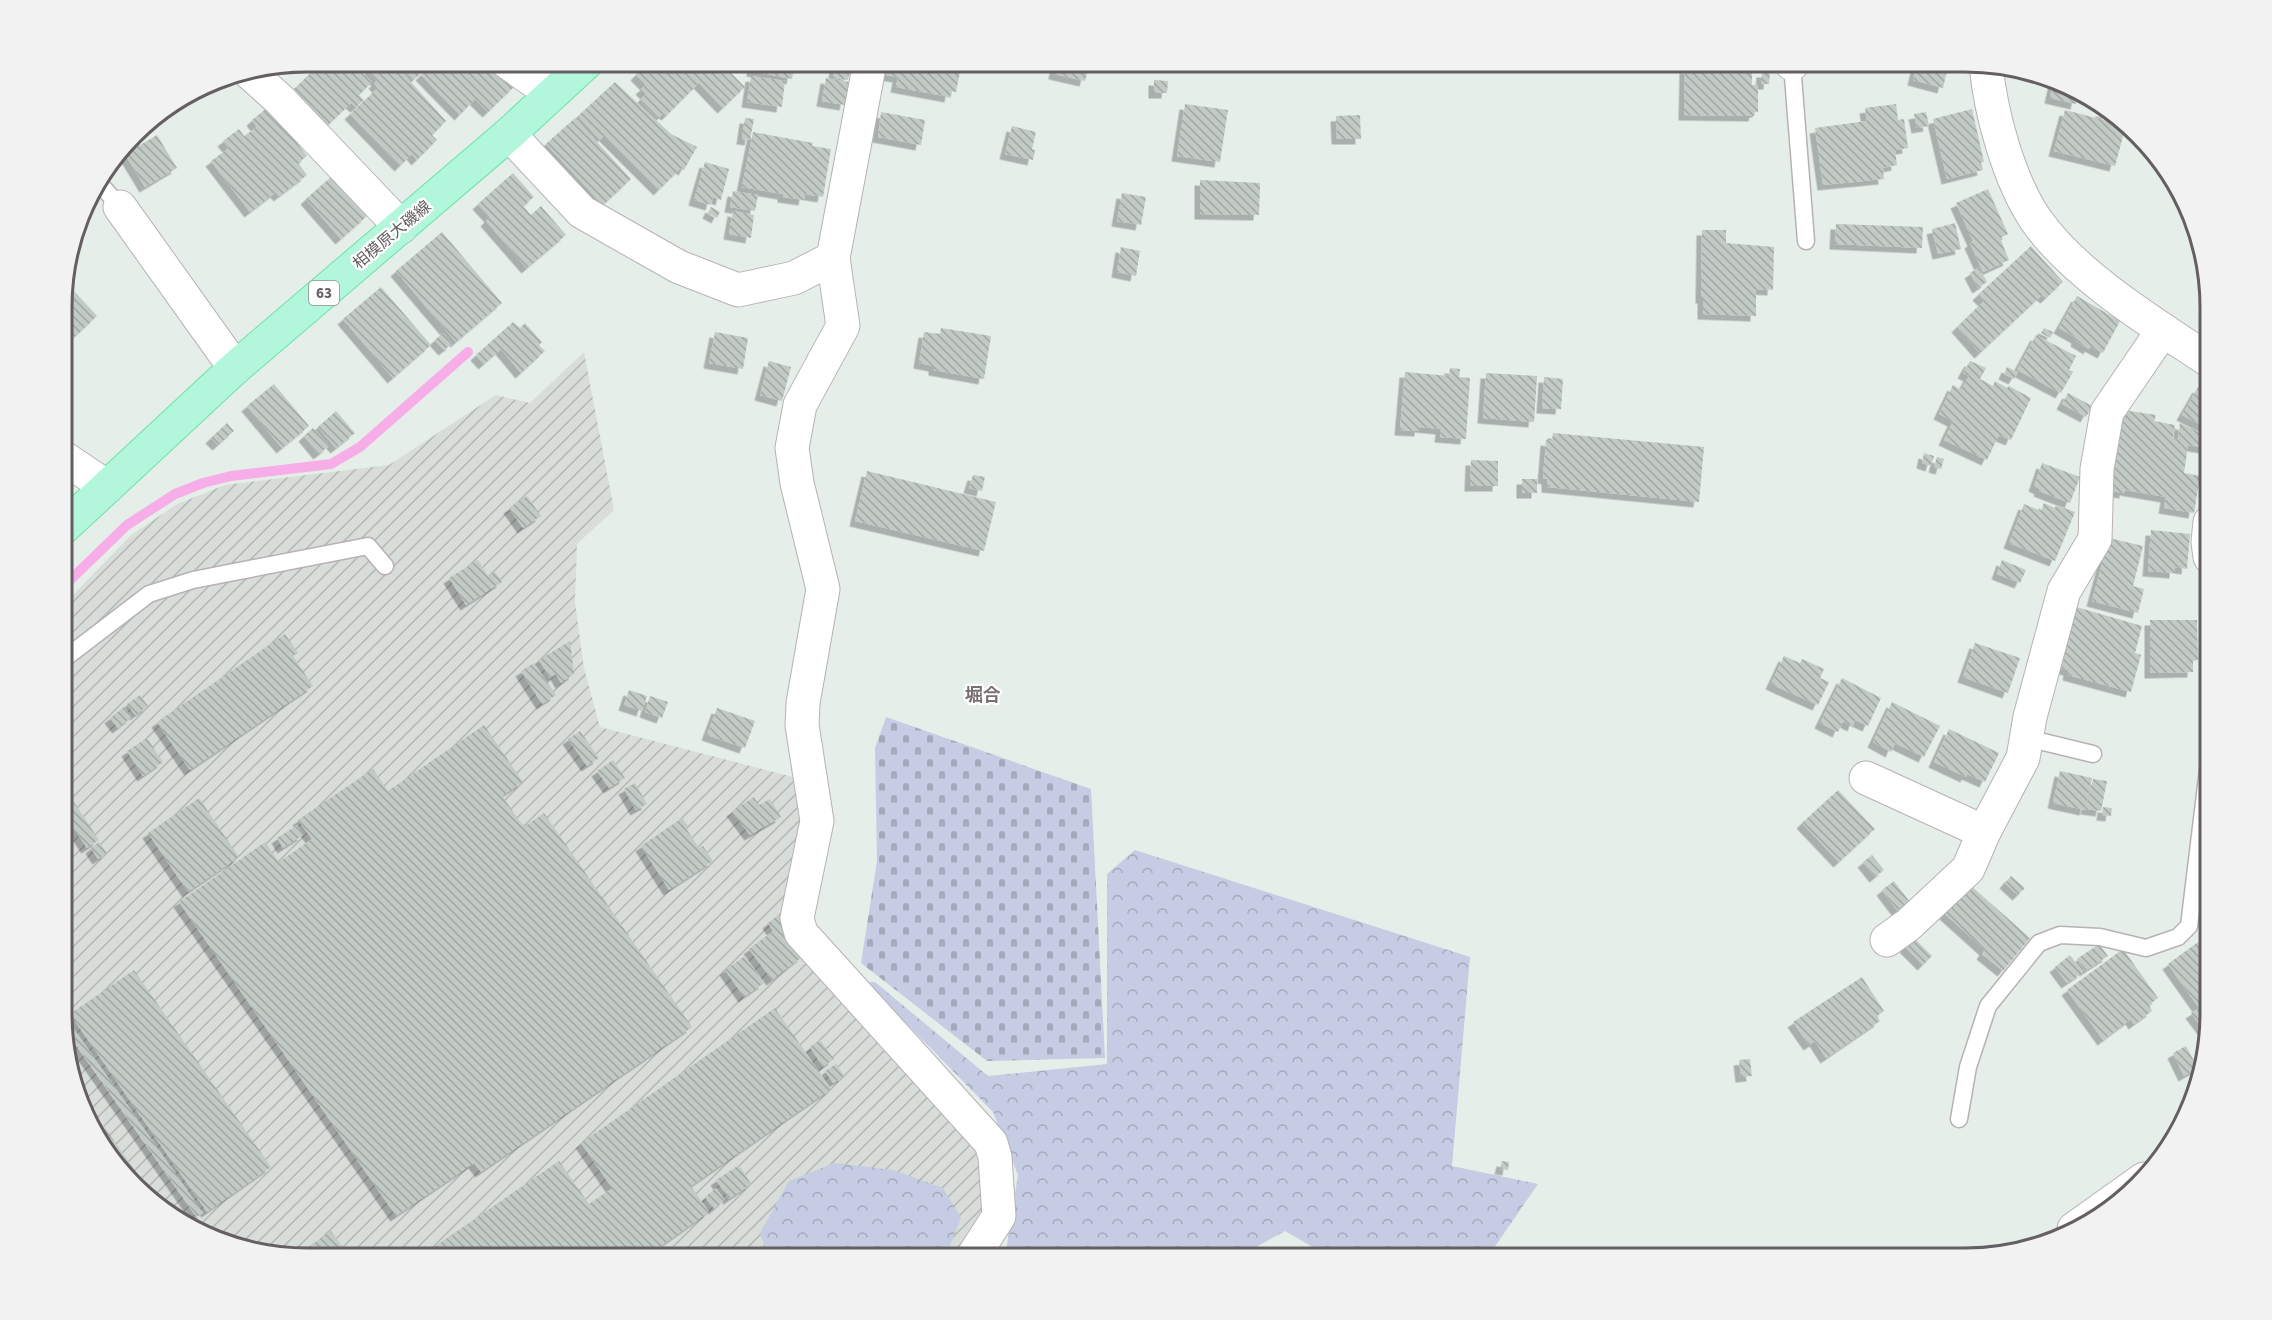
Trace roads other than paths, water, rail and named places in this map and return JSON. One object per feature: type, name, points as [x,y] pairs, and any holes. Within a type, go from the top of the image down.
[{"type":"main road","name":"相模原大磯線","points":[[72,520],[235,368],[509,134],[575,72]]},
{"type":"street","points":[[521,72],[551,93]]},
{"type":"street","points":[[868,72],[833,258],[843,326],[800,405],[792,448],[797,483],[823,589],[803,703],[802,725],[817,821],[797,918],[801,933],[991,1143],[995,1157],[999,1216],[978,1248]]},
{"type":"street","points":[[1987,73],[2010,170],[2036,220],[2077,266],[2200,354]]},
{"type":"street","points":[[256,78],[280,100],[401,227]]},
{"type":"street","points":[[509,134],[582,212],[679,267],[738,290],[794,278],[833,258]]},
{"type":"street","points":[[109,196],[235,368]]},
{"type":"street","points":[[1887,940],[1908,925],[1968,868],[2022,758],[2030,717],[2064,591],[2095,539],[2097,469],[2108,412],[2163,330]]},
{"type":"street","points":[[72,463],[107,487]]},
{"type":"street","points":[[1866,778],[1984,832]]},
{"type":"lane","points":[[1793,72],[1806,241]]},
{"type":"lane","points":[[72,653],[149,594],[193,580],[368,546],[385,566]]},
{"type":"lane","points":[[2027,738],[2093,754]]},
{"type":"lane","points":[[1959,1119],[1968,1067],[1988,1006],[2039,943],[2060,934],[2100,937],[2146,948],[2178,937],[2189,926],[2200,835]]},
{"type":"waterway","points":[[72,578],[127,525],[175,494],[203,483],[231,476],[331,464],[360,447],[468,352]]},
{"type":"district","name":"堀合","points":[[983,695]]}]
